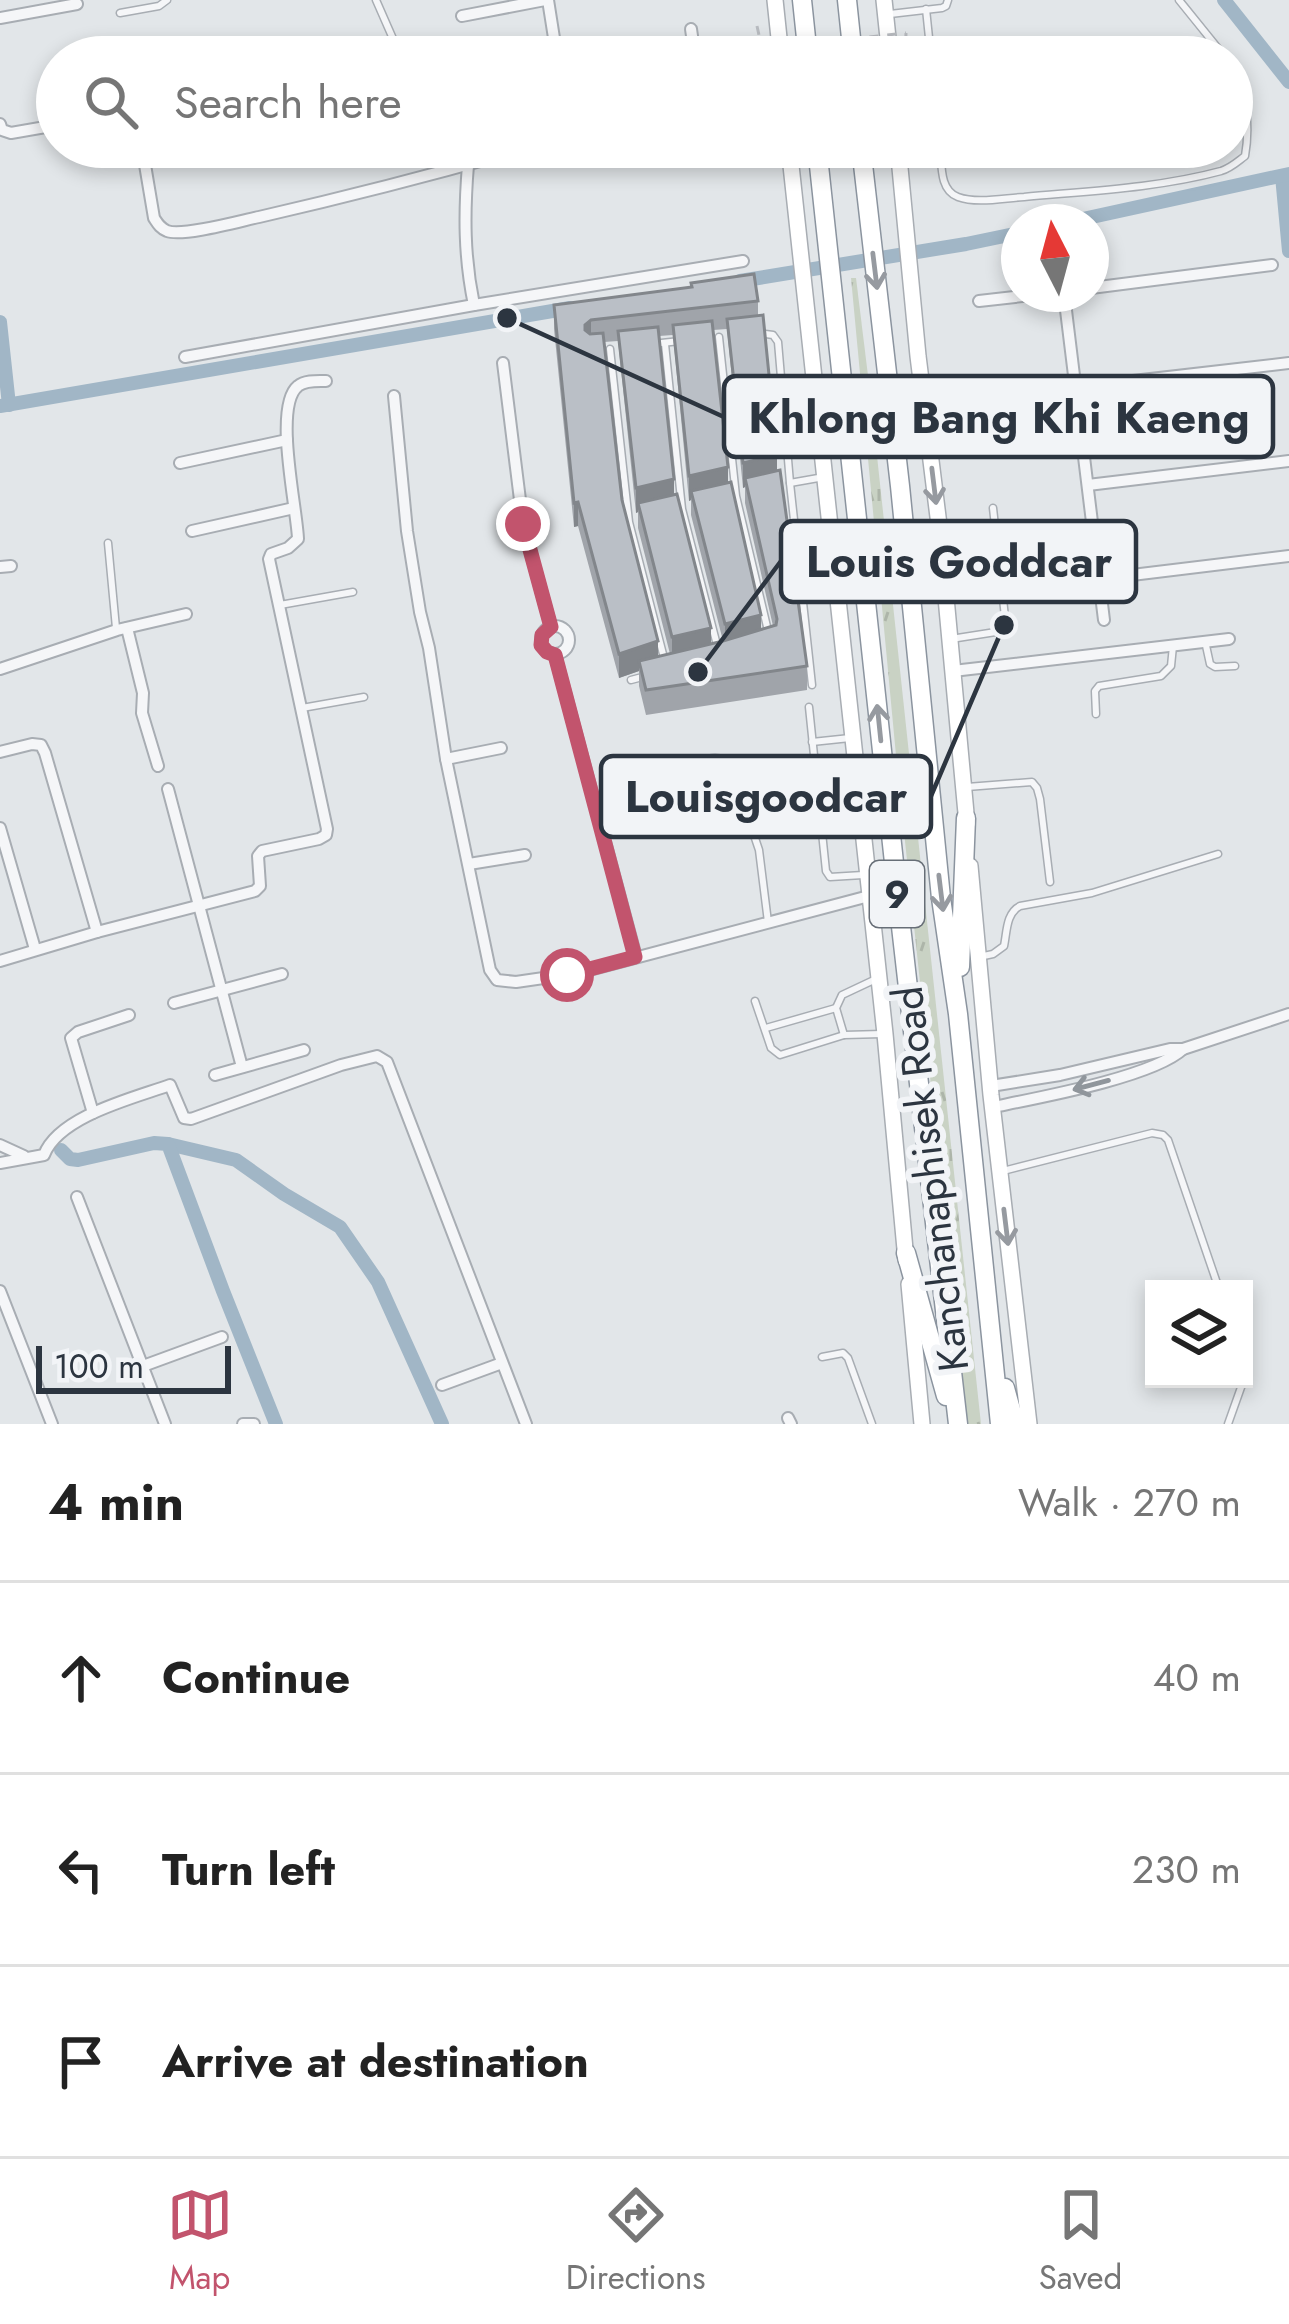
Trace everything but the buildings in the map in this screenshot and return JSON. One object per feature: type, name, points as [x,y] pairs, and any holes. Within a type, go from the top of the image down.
[{"type":"highway","points":[[802,0],[806,36]]},
{"type":"highway","points":[[848,0],[851,36]]},
{"type":"highway","name":"Kanchanaphisek Road","points":[[819,168],[956,1424]]},
{"type":"highway","name":"Kanchanaphisek Road","points":[[863,168],[1000,1424]]},
{"type":"highway","points":[[958,1014],[966,818]]},
{"type":"highway","points":[[906,1253],[956,1424]]},
{"type":"highway","points":[[993,1349],[1016,1424]]},
{"type":"main road","points":[[775,0],[779,36]]},
{"type":"main road","points":[[790,168],[886,1034],[922,1424]]},
{"type":"main road","points":[[899,168],[1029,1424]]},
{"type":"street","points":[[462,16],[546,0],[553,36]]},
{"type":"street","points":[[0,18],[77,4]]},
{"type":"street","points":[[691,29],[692,36]]},
{"type":"street","points":[[0,124],[11,133],[36,129]]},
{"type":"street","points":[[146,168],[154,218],[168,232],[221,225],[457,168]]},
{"type":"street","points":[[468,168],[464,243],[474,305]]},
{"type":"street","points":[[184,358],[743,261]]},
{"type":"street","points":[[1109,286],[1272,265]]},
{"type":"street","points":[[979,301],[1001,299]]},
{"type":"street","points":[[1066,312],[1104,620]]},
{"type":"street","points":[[503,363],[523,524],[551,627]]},
{"type":"street","points":[[924,405],[1289,363]]},
{"type":"street","points":[[0,961],[255,891],[260,886],[258,856],[262,851],[326,836],[269,559],[298,538],[287,440],[296,387],[326,381]]},
{"type":"street","points":[[394,397],[420,613],[490,970],[497,980],[567,975],[869,896]]},
{"type":"street","points":[[180,464],[287,440]]},
{"type":"street","points":[[1088,485],[1289,461]]},
{"type":"street","points":[[191,531],[294,508]]},
{"type":"street","points":[[1099,579],[1289,556]]},
{"type":"street","points":[[0,669],[122,629],[186,614]]},
{"type":"street","points":[[551,627],[562,628],[569,640],[564,652],[555,655],[541,645],[542,635],[551,627]]},
{"type":"street","points":[[122,629],[143,693],[142,713],[158,766]]},
{"type":"street","points":[[953,671],[1228,639]]},
{"type":"street","points":[[555,655],[635,957]]},
{"type":"street","points":[[0,752],[32,744],[45,753],[97,932]]},
{"type":"street","points":[[446,759],[501,748]]},
{"type":"street","points":[[168,789],[242,1067]]},
{"type":"street","points":[[0,828],[35,949]]},
{"type":"street","points":[[469,864],[525,855]]},
{"type":"street","points":[[174,1003],[282,974]]},
{"type":"street","points":[[991,1086],[1183,1049],[1289,1014]]},
{"type":"street","points":[[93,1113],[71,1038],[129,1016]]},
{"type":"street","points":[[993,1107],[1111,1079],[1174,1058],[1183,1049]]},
{"type":"street","points":[[215,1075],[304,1050]]},
{"type":"street","points":[[0,1163],[44,1155],[60,1134],[93,1113],[170,1085],[184,1118],[191,1119],[341,1065],[383,1058],[526,1424]]},
{"type":"street","points":[[0,1145],[27,1157]]},
{"type":"street","points":[[77,1197],[165,1424]]},
{"type":"street","points":[[0,1292],[52,1424]]},
{"type":"street","points":[[143,1366],[222,1337]]},
{"type":"street","points":[[442,1385],[502,1363]]},
{"type":"street","points":[[243,1424],[254,1424]]},
{"type":"lane","points":[[120,13],[160,6],[167,0]]},
{"type":"lane","points":[[376,0],[392,36]]},
{"type":"lane","points":[[885,7],[942,8],[948,0]]},
{"type":"lane","points":[[1179,0],[1208,36]]},
{"type":"lane","points":[[926,9],[929,36]]},
{"type":"lane","points":[[942,168],[947,190],[960,198],[988,200],[1154,183],[1229,168]]},
{"type":"lane","points":[[751,334],[767,332],[778,342],[812,686]]},
{"type":"lane","points":[[701,339],[735,335]]},
{"type":"lane","points":[[719,337],[736,496],[770,645]]},
{"type":"lane","points":[[647,345],[683,341]]},
{"type":"lane","points":[[665,343],[682,509],[720,658]]},
{"type":"lane","points":[[592,351],[628,347]]},
{"type":"lane","points":[[610,349],[629,522],[668,671]]},
{"type":"lane","points":[[790,483],[825,476]]},
{"type":"lane","points":[[718,500],[752,492]]},
{"type":"lane","points":[[664,513],[700,504]]},
{"type":"lane","points":[[950,639],[1002,631],[1006,626],[993,508]]},
{"type":"lane","points":[[629,522],[647,518]]},
{"type":"lane","points":[[940,533],[997,528]]},
{"type":"lane","points":[[108,543],[122,629]]},
{"type":"lane","points":[[279,606],[353,592]]},
{"type":"lane","points":[[1205,641],[1210,664],[1235,666]]},
{"type":"lane","points":[[1096,715],[1099,686],[1161,676],[1172,666],[1173,645]]},
{"type":"lane","points":[[631,680],[649,676]]},
{"type":"lane","points":[[301,708],[364,697]]},
{"type":"lane","points":[[809,706],[826,871],[835,878],[866,874]]},
{"type":"lane","points":[[812,742],[851,738]]},
{"type":"lane","points":[[688,764],[716,757],[730,764],[759,850],[768,922]]},
{"type":"lane","points":[[963,788],[1032,782],[1040,799],[1050,882]]},
{"type":"lane","points":[[979,957],[993,955],[1004,946],[1012,910],[1020,906],[1105,890],[1218,854]]},
{"type":"lane","points":[[844,1035],[836,1008],[842,995],[879,978]]},
{"type":"lane","points":[[755,1001],[772,1048],[780,1054],[844,1035],[886,1034]]},
{"type":"lane","points":[[766,1028],[836,1008]]},
{"type":"lane","points":[[1000,1172],[1152,1133],[1162,1135],[1168,1140],[1216,1280]]},
{"type":"lane","points":[[822,1357],[843,1353],[848,1358],[872,1424]]},
{"type":"lane","points":[[1228,1424],[1241,1388]]},
{"type":"path","points":[[757,26],[759,36]]},
{"type":"path","points":[[879,36],[906,36]]},
{"type":"green space","points":[[851,278],[856,278],[871,400],[981,1424],[967,1424]]},
{"type":"waterway","points":[[1224,0],[1253,36]]},
{"type":"waterway","points":[[1253,37],[1289,82]]},
{"type":"waterway","points":[[1109,213],[1289,174]]},
{"type":"waterway","points":[[1282,176],[1289,251]]},
{"type":"waterway","points":[[740,281],[1001,237]]},
{"type":"waterway","points":[[0,406],[570,308]]},
{"type":"waterway","points":[[0,322],[9,405]]},
{"type":"waterway","points":[[168,1144],[236,1160],[340,1227],[378,1282],[442,1424]]},
{"type":"waterway","points":[[61,1150],[78,1160],[168,1144],[276,1424]]},
{"type":"place","name":"Khlong Bang Khi Kaeng","points":[[507,318]]},
{"type":"place","name":"Louisgoodcar","points":[[1004,625]]},
{"type":"place","name":"Louis Goddcar","points":[[698,672]]},
{"type":"route","points":[[523,524],[551,627],[544,631],[541,645],[555,655],[635,957],[567,975]]}]
